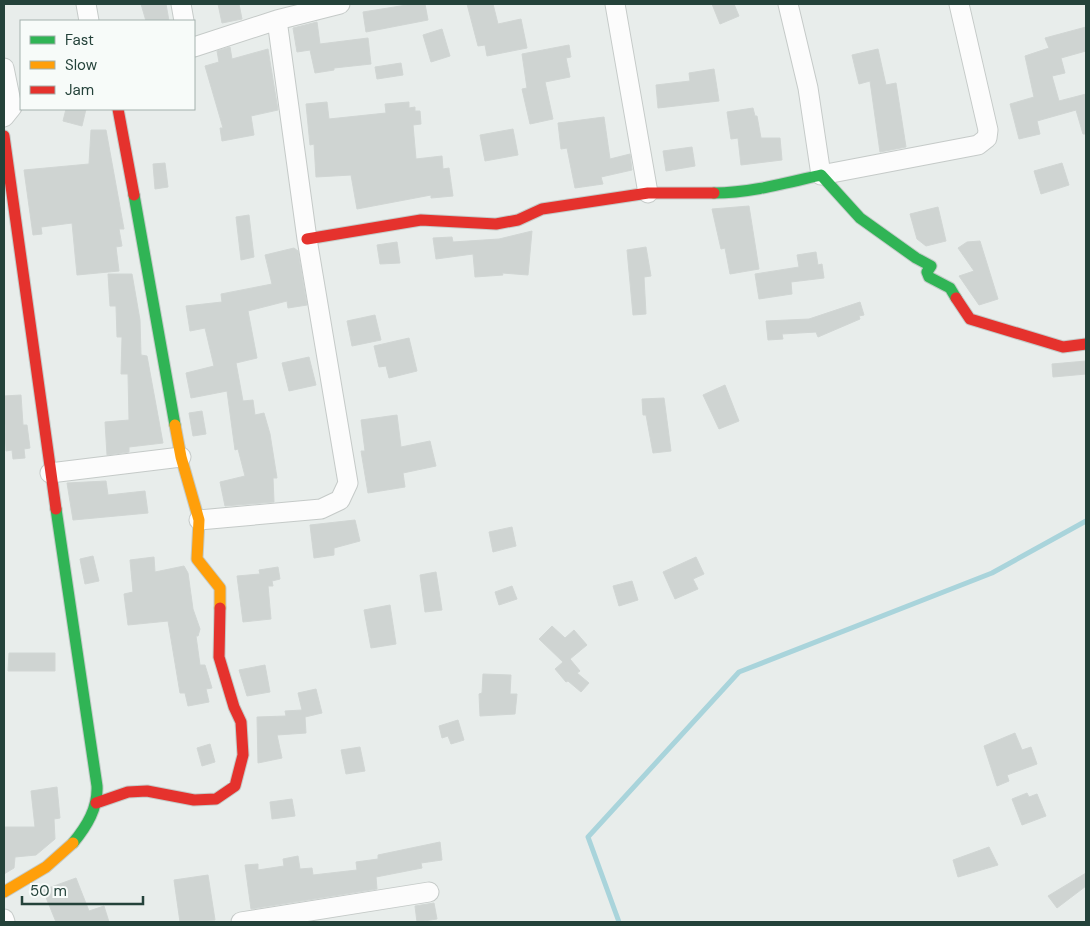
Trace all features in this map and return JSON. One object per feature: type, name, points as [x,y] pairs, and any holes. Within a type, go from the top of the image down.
[{"type":"street","points":[[86,4],[89,20]]},
{"type":"street","points":[[181,4],[184,20]]},
{"type":"street","points":[[615,4],[648,193]]},
{"type":"street","points":[[788,4],[808,88],[821,176],[860,218],[916,258],[931,266],[927,272],[930,277],[950,288],[970,319],[1062,346],[1086,344]]},
{"type":"street","points":[[307,239],[421,220],[496,224],[518,220],[542,209],[648,193],[731,193],[771,187],[978,145],[987,138],[988,130],[959,4]]},
{"type":"street","points":[[195,47],[331,5]]},
{"type":"street","points":[[199,520],[321,509],[340,500],[348,483],[307,239],[277,20]]},
{"type":"street","points":[[4,68],[12,107],[4,117]]},
{"type":"street","points":[[4,117],[22,110]]},
{"type":"street","points":[[96,803],[128,792],[147,791],[194,800],[216,799],[235,786],[244,755],[241,722],[234,707],[219,658],[220,588],[197,559],[199,520],[181,456],[118,110]]},
{"type":"street","points":[[4,136],[50,473],[96,768],[96,803],[84,830],[70,847],[27,880],[4,892]]},
{"type":"street","points":[[50,473],[181,456]]},
{"type":"street","points":[[241,922],[309,917],[429,892]]},
{"type":"street","points":[[4,918],[5,922]]},
{"type":"building","points":[[141,4],[166,4],[169,20],[146,20]]},
{"type":"building","points":[[218,4],[239,4],[242,19],[222,23]]},
{"type":"building","points":[[413,4],[425,4],[428,20],[366,32],[363,12]]},
{"type":"building","points":[[467,4],[493,4],[498,24],[521,19],[527,48],[487,56],[485,45],[478,46]]},
{"type":"building","points":[[712,4],[734,4],[739,16],[720,24]]},
{"type":"building","points":[[317,22],[320,44],[368,38],[371,64],[334,68],[334,70],[315,73],[310,50],[297,52],[293,28]]},
{"type":"building","points":[[1086,27],[1086,51],[1061,58],[1065,73],[1052,76],[1059,101],[1086,94],[1086,134],[1083,134],[1076,110],[1037,121],[1040,134],[1019,139],[1010,104],[1034,97],[1025,56],[1049,48],[1045,38]]},
{"type":"building","points":[[442,29],[450,56],[431,62],[423,35]]},
{"type":"building","points":[[569,45],[571,57],[566,58],[570,77],[545,82],[553,119],[530,124],[522,89],[527,88],[522,54]]},
{"type":"building","points":[[230,47],[232,59],[268,49],[278,110],[251,116],[254,135],[222,141],[220,128],[223,128],[205,66],[219,62],[217,51]]},
{"type":"building","points":[[878,49],[886,85],[896,83],[906,147],[880,152],[870,81],[859,84],[852,55]]},
{"type":"building","points":[[401,63],[403,75],[377,79],[375,67]]},
{"type":"building","points":[[714,69],[719,101],[658,108],[656,85],[690,81],[689,73]]},
{"type":"building","points":[[327,102],[329,119],[386,113],[385,104],[409,102],[409,108],[415,107],[415,111],[420,111],[421,124],[413,125],[416,159],[442,156],[443,169],[449,168],[453,196],[431,198],[431,195],[357,209],[351,175],[316,177],[314,144],[310,145],[306,104]]},
{"type":"building","points":[[753,108],[755,116],[757,116],[761,138],[780,138],[782,160],[741,165],[738,138],[731,139],[727,112]]},
{"type":"building","points":[[66,110],[86,110],[82,126],[63,121]]},
{"type":"building","points":[[604,117],[610,159],[630,154],[632,170],[601,177],[603,184],[575,188],[567,148],[561,149],[558,123]]},
{"type":"building","points":[[513,129],[518,155],[485,161],[480,135]]},
{"type":"building","points":[[91,130],[106,130],[124,229],[119,229],[122,246],[116,247],[119,271],[77,275],[72,223],[41,227],[42,234],[33,235],[24,170],[89,164]]},
{"type":"building","points":[[692,147],[695,166],[666,171],[663,151]]},
{"type":"building","points":[[165,163],[168,187],[155,189],[153,164]]},
{"type":"building","points":[[1062,163],[1069,185],[1041,194],[1034,171]]},
{"type":"building","points":[[749,206],[759,269],[730,274],[725,248],[721,249],[712,209]]},
{"type":"building","points":[[938,207],[946,241],[926,246],[917,239],[910,214]]},
{"type":"building","points":[[249,215],[254,257],[241,260],[236,217]]},
{"type":"building","points":[[532,231],[528,275],[502,273],[503,275],[475,277],[473,254],[436,259],[433,238],[452,237],[453,242],[499,239]]},
{"type":"building","points":[[980,241],[998,299],[979,305],[959,276],[974,271],[958,248],[967,242]]},
{"type":"building","points":[[397,242],[400,263],[380,264],[377,245]]},
{"type":"building","points":[[646,247],[651,276],[644,277],[646,314],[633,315],[627,250]]},
{"type":"building","points":[[294,248],[298,251],[307,305],[288,308],[287,301],[248,311],[257,358],[236,363],[243,401],[253,400],[255,415],[264,413],[270,434],[277,478],[273,478],[274,502],[225,506],[220,482],[245,476],[238,449],[235,450],[227,391],[191,398],[186,373],[214,366],[205,328],[190,331],[186,306],[222,302],[221,294],[272,284],[265,255]]},
{"type":"building","points":[[816,252],[818,265],[822,264],[824,278],[791,282],[792,294],[759,299],[755,274],[799,267],[797,255]]},
{"type":"building","points":[[108,274],[132,274],[140,320],[141,355],[147,356],[163,443],[129,447],[129,452],[107,455],[105,422],[129,420],[128,374],[121,374],[122,337],[117,337],[116,306],[110,306]]},
{"type":"building","points":[[860,302],[864,315],[859,316],[860,319],[818,337],[816,332],[782,334],[783,339],[768,340],[766,321],[809,319]]},
{"type":"building","points":[[375,315],[381,340],[352,346],[347,321]]},
{"type":"building","points":[[409,338],[417,371],[389,378],[386,366],[379,367],[374,346]]},
{"type":"building","points":[[309,357],[316,385],[289,391],[282,363]]},
{"type":"building","points":[[1086,361],[1086,374],[1053,377],[1052,364]]},
{"type":"building","points":[[725,385],[739,421],[719,429],[703,395]]},
{"type":"building","points":[[21,395],[23,425],[27,425],[30,448],[24,449],[25,458],[13,459],[12,450],[6,451],[4,396]]},
{"type":"building","points":[[664,398],[671,451],[653,453],[646,415],[643,415],[642,399]]},
{"type":"building","points":[[202,411],[206,434],[193,436],[189,413]]},
{"type":"building","points":[[397,415],[401,447],[430,441],[436,466],[403,473],[405,487],[368,493],[361,451],[365,451],[361,420]]},
{"type":"building","points":[[106,481],[108,495],[145,491],[148,513],[73,520],[67,483]]},
{"type":"building","points":[[355,520],[360,541],[334,548],[334,555],[314,558],[310,525]]},
{"type":"building","points":[[512,527],[516,546],[493,552],[489,532]]},
{"type":"building","points":[[93,556],[99,581],[85,584],[80,559]]},
{"type":"building","points":[[154,557],[155,572],[184,566],[188,573],[193,609],[200,629],[198,636],[196,636],[200,665],[205,665],[212,688],[206,689],[209,702],[188,706],[185,693],[180,693],[168,621],[128,625],[124,594],[133,592],[130,560]]},
{"type":"building","points":[[696,557],[704,574],[693,579],[698,589],[675,599],[663,572]]},
{"type":"building","points":[[278,567],[280,579],[272,581],[273,586],[268,586],[271,619],[243,622],[237,576],[260,574],[259,570]]},
{"type":"building","points":[[436,572],[442,610],[425,612],[420,575]]},
{"type":"building","points":[[632,581],[638,600],[619,606],[613,586]]},
{"type":"building","points":[[512,586],[517,599],[499,605],[495,592]]},
{"type":"building","points":[[390,605],[396,644],[371,648],[364,610]]},
{"type":"building","points":[[552,626],[565,638],[574,630],[587,645],[570,659],[580,671],[577,673],[589,683],[581,692],[568,681],[566,682],[555,669],[563,662],[539,639]]},
{"type":"building","points":[[9,653],[55,653],[55,671],[8,671]]},
{"type":"building","points":[[265,665],[270,692],[247,696],[239,670]]},
{"type":"building","points":[[483,674],[511,675],[510,694],[517,694],[515,714],[480,716],[479,694],[482,693]]},
{"type":"building","points":[[316,689],[322,713],[305,717],[306,733],[277,735],[282,758],[258,763],[257,717],[286,716],[285,711],[302,710],[298,693]]},
{"type":"building","points":[[458,720],[464,740],[451,744],[448,736],[442,738],[439,726]]},
{"type":"building","points":[[1015,733],[1022,750],[1031,747],[1037,764],[1007,775],[1009,781],[997,786],[984,746]]},
{"type":"building","points":[[210,744],[215,762],[202,766],[197,748]]},
{"type":"building","points":[[360,747],[365,771],[346,774],[341,750]]},
{"type":"building","points":[[57,787],[60,818],[54,819],[55,839],[36,855],[15,857],[14,868],[4,874],[4,827],[35,827],[31,791]]},
{"type":"building","points":[[1027,793],[1029,797],[1037,794],[1046,816],[1022,825],[1012,799]]},
{"type":"building","points":[[292,799],[295,816],[272,819],[270,802]]},
{"type":"building","points":[[440,842],[442,860],[421,863],[422,868],[376,877],[377,889],[251,909],[245,865],[258,864],[258,870],[284,866],[283,859],[298,856],[300,869],[312,868],[313,875],[357,870],[356,862],[378,859],[378,855]]},
{"type":"building","points":[[989,847],[998,865],[958,877],[953,860]]},
{"type":"building","points":[[1086,873],[1086,886],[1057,908],[1048,896]]},
{"type":"building","points":[[208,875],[215,920],[180,922],[174,880]]},
{"type":"building","points":[[76,878],[89,911],[104,906],[109,922],[56,922],[43,890]]},
{"type":"building","points":[[434,903],[437,919],[417,922],[415,906]]},
{"type":"waterway","points":[[619,922],[588,837],[739,672],[992,573],[1086,521]]},
{"type":"traffic: fast","points":[[714,193],[754,189],[821,175],[860,218],[916,258],[931,266],[927,272],[929,277],[950,288],[956,298]]},
{"type":"traffic: fast","points":[[134,195],[175,425]]},
{"type":"traffic: fast","points":[[56,509],[97,786],[94,809],[83,830],[73,843]]},
{"type":"traffic: slow","points":[[175,425],[181,457],[199,520],[197,559],[220,588],[220,608]]},
{"type":"traffic: slow","points":[[4,892],[46,867],[73,843]]},
{"type":"traffic: jam","points":[[118,110],[134,195]]},
{"type":"traffic: jam","points":[[4,136],[56,509]]},
{"type":"traffic: jam","points":[[307,239],[421,220],[496,224],[518,220],[542,209],[648,193],[714,193]]},
{"type":"traffic: jam","points":[[956,298],[970,319],[1063,347],[1086,344]]},
{"type":"traffic: jam","points":[[96,803],[128,792],[147,791],[194,800],[216,799],[235,786],[243,755],[241,722],[234,707],[219,657],[220,608]]}]
